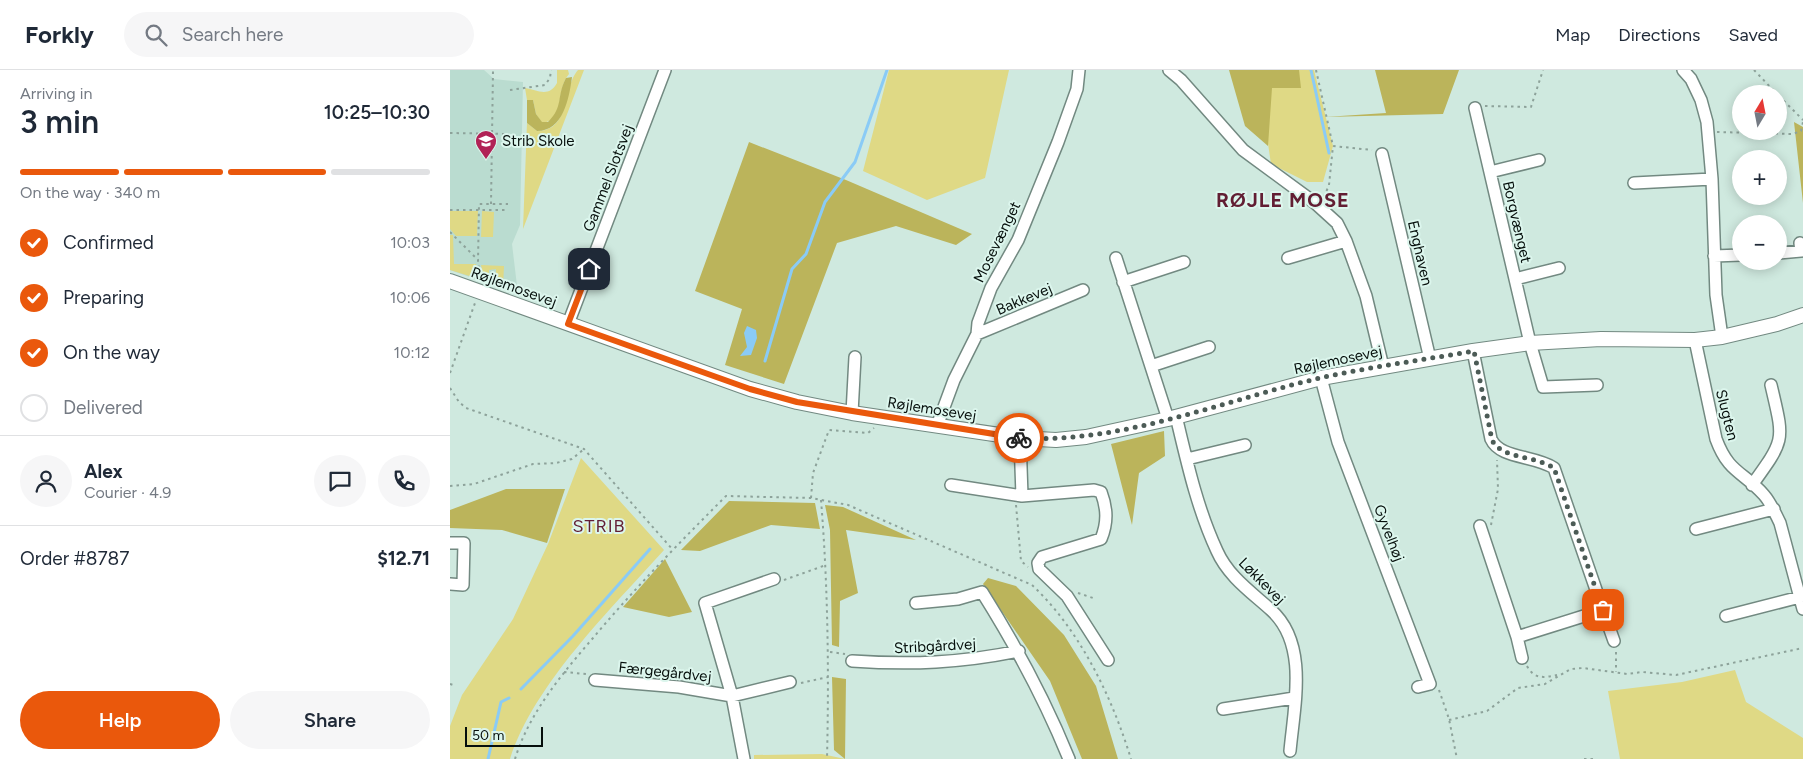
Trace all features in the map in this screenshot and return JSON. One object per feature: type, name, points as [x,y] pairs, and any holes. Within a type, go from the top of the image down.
[{"type":"street","name":"Gammel Slotsvej","points":[[568,324],[666,70]]},
{"type":"street","name":"Mosevænget","points":[[937,426],[954,380],[976,334],[991,288],[1018,240],[1058,142],[1077,89],[1079,70]]},
{"type":"street","points":[[1169,70],[1181,80],[1242,150],[1315,203],[1337,223],[1346,241],[1366,296],[1383,367]]},
{"type":"street","points":[[1682,70],[1691,80],[1701,100],[1708,132],[1712,179],[1716,295],[1722,337]]},
{"type":"street","name":"Borgvænget","points":[[1475,108],[1542,387],[1597,384]]},
{"type":"street","name":"Enghaven","points":[[1382,154],[1430,358]]},
{"type":"street","name":"Borgvænget","points":[[1490,172],[1539,160]]},
{"type":"street","points":[[1634,183],[1712,179]]},
{"type":"street","points":[[1288,258],[1346,241]]},
{"type":"street","points":[[1787,253],[1801,252],[1800,243]]},
{"type":"street","points":[[1714,256],[1732,255]]},
{"type":"street","name":"Løkkevej","points":[[1116,258],[1150,366],[1187,459],[1191,482],[1217,552],[1232,576],[1273,612],[1285,626],[1291,640],[1295,654],[1290,751]]},
{"type":"street","points":[[1123,282],[1184,262]]},
{"type":"street","name":"Borgvænget","points":[[1515,278],[1559,268]]},
{"type":"street","name":"Røjlemosevej","points":[[450,281],[750,389],[797,402],[852,413],[937,426],[1020,438],[1056,440],[1086,437],[1172,418],[1321,378],[1430,358],[1530,343],[1601,339],[1695,340],[1722,337],[1777,324],[1803,315]]},
{"type":"street","name":"Bakkevej","points":[[976,334],[1083,290]]},
{"type":"street","name":"Slugten","points":[[1695,340],[1716,439],[1722,454],[1731,468],[1763,495],[1774,509],[1780,523],[1803,609]]},
{"type":"street","points":[[1150,366],[1209,347]]},
{"type":"street","points":[[1474,351],[1495,448],[1542,460],[1554,468],[1614,641]]},
{"type":"street","points":[[852,413],[855,357]]},
{"type":"street","name":"Gyvelhøj","points":[[1321,378],[1329,415],[1338,442],[1430,684]]},
{"type":"street","points":[[1752,485],[1774,454],[1781,437],[1770,385]]},
{"type":"street","points":[[1020,438],[1022,496]]},
{"type":"street","points":[[1187,459],[1245,445]]},
{"type":"street","points":[[952,485],[1022,496],[1094,490],[1101,492],[1106,504],[1107,522],[1101,539],[1042,557],[1038,563],[1039,569],[1067,596],[1108,660]]},
{"type":"street","points":[[1696,530],[1774,509]]},
{"type":"street","points":[[1480,526],[1517,637],[1522,658]]},
{"type":"street","points":[[450,543],[464,543],[463,584],[450,584]]},
{"type":"street","name":"Færgegårdvej","points":[[744,759],[732,696],[706,603],[774,579]]},
{"type":"street","points":[[916,604],[958,599],[982,592],[1019,651],[1050,712],[1069,759]]},
{"type":"street","points":[[1726,616],[1800,597]]},
{"type":"street","points":[[1517,637],[1603,610]]},
{"type":"street","name":"Stribgårdvej","points":[[852,661],[905,665],[941,663],[978,660],[1019,651]]},
{"type":"street","name":"Færgegårdvej","points":[[595,680],[679,687],[732,696],[790,682]]},
{"type":"street","points":[[1418,687],[1430,684]]},
{"type":"street","points":[[1223,709],[1294,698]]},
{"type":"path","points":[[510,90],[545,85],[550,78],[550,70]]},
{"type":"path","points":[[1315,203],[1322,201],[1326,195],[1333,146],[1316,70]]},
{"type":"path","points":[[1475,108],[1531,106],[1534,103],[1543,70]]},
{"type":"path","points":[[1754,70],[1768,85]]},
{"type":"path","points":[[490,204],[493,71]]},
{"type":"path","points":[[1708,132],[1793,134],[1801,131],[1803,121],[1788,105]]},
{"type":"path","points":[[450,133],[509,134]]},
{"type":"path","points":[[1333,146],[1370,150],[1382,154]]},
{"type":"path","points":[[482,284],[478,260],[480,204],[508,204]]},
{"type":"path","points":[[450,210],[508,210]]},
{"type":"path","points":[[450,232],[478,260]]},
{"type":"path","points":[[450,374],[478,297]]},
{"type":"path","points":[[450,388],[459,402],[466,408],[584,449],[673,550]]},
{"type":"path","points":[[811,498],[813,473],[829,430],[868,432],[874,430],[879,417]]},
{"type":"path","points":[[450,486],[474,484],[533,464],[556,463],[572,459],[584,449]]},
{"type":"path","points":[[1484,540],[1489,535],[1498,489],[1497,461],[1501,451]]},
{"type":"path","points":[[515,759],[534,715],[564,672],[621,605],[726,496],[811,498],[848,505],[1032,585],[1050,601],[1101,681],[1131,759]]},
{"type":"path","points":[[821,500],[826,565],[829,652],[827,759]]},
{"type":"path","points":[[774,579],[777,582],[826,565]]},
{"type":"path","points":[[1614,641],[1616,672]]},
{"type":"path","points":[[1522,658],[1534,675],[1546,677],[1583,668],[1627,674],[1691,673],[1803,648]]},
{"type":"path","points":[[829,652],[847,654],[852,661]]},
{"type":"path","points":[[564,672],[594,674],[595,680]]},
{"type":"path","points":[[1449,720],[1487,711],[1518,688],[1545,684],[1557,675]]},
{"type":"path","points":[[790,682],[793,685],[829,676]]},
{"type":"path","points":[[450,684],[456,686]]},
{"type":"path","points":[[1430,684],[1438,686],[1449,720],[1457,759]]},
{"type":"path","points":[[1584,759],[1591,759]]},
{"type":"shaded area","name":"Strib Skole","points":[[450,70],[484,70],[494,79],[523,82],[520,225],[512,244],[518,294],[450,270]]},
{"type":"shaded area","points":[[557,70],[568,70],[569,74],[562,88],[554,116],[549,121],[542,123],[536,114],[533,100],[527,100],[525,88],[547,92],[554,88],[557,83]]},
{"type":"shaded area","points":[[578,70],[584,70],[523,229],[527,123],[537,131],[548,129],[555,124],[561,116],[573,78]]},
{"type":"shaded area","points":[[889,70],[1009,70],[985,178],[927,200],[863,171]]},
{"type":"shaded area","points":[[1229,70],[1299,70],[1301,88],[1272,88],[1268,146],[1245,126]]},
{"type":"shaded area","name":"RØJLE MOSE","points":[[1257,70],[1314,70],[1333,146],[1323,182],[1307,182],[1271,164]]},
{"type":"shaded area","points":[[1375,70],[1459,70],[1443,114],[1325,117],[1386,113]]},
{"type":"shaded area","points":[[572,77],[569,95],[559,120],[546,130],[537,131],[527,123],[527,100],[533,100],[536,114],[542,122],[548,122],[556,111],[566,78]]},
{"type":"shaded area","points":[[1794,122],[1803,127],[1803,203]]},
{"type":"shaded area","points":[[749,142],[846,180],[972,234],[956,245],[896,226],[837,243],[784,384],[725,365],[742,309],[695,291]]},
{"type":"shaded area","points":[[450,211],[478,211],[477,236],[456,236],[450,229]]},
{"type":"shaded area","points":[[482,211],[494,212],[493,237],[481,237]]},
{"type":"shaded area","points":[[450,235],[453,235],[454,264],[476,264],[479,279],[450,270]]},
{"type":"shaded area","points":[[481,265],[504,266],[503,288],[484,282],[483,276],[496,276],[496,269],[489,270],[489,274],[483,274]]},
{"type":"shaded area","points":[[1164,431],[1165,456],[1139,473],[1132,525],[1111,444]]},
{"type":"shaded area","points":[[581,458],[664,550],[576,648],[556,675],[521,731],[510,759],[450,759],[450,726],[462,695],[513,619],[548,544]]},
{"type":"shaded area","points":[[506,489],[565,489],[547,543],[502,530],[450,528],[450,510]]},
{"type":"shaded area","points":[[729,501],[815,503],[820,529],[771,525],[700,551],[681,550]]},
{"type":"shaded area","points":[[825,505],[843,507],[916,540],[846,530],[858,593],[840,601],[839,647],[832,645],[830,530]]},
{"type":"shaded area","points":[[665,559],[692,612],[669,617],[623,607]]},
{"type":"shaded area","points":[[988,578],[1016,586],[1064,635],[1096,686],[1118,759],[1082,759],[1050,681],[983,584]]},
{"type":"shaded area","points":[[1735,670],[1746,702],[1803,738],[1803,759],[1620,759],[1608,691],[1682,682]]},
{"type":"shaded area","points":[[832,677],[846,679],[845,759],[834,750]]},
{"type":"shaded area","points":[[822,754],[845,759],[754,759],[754,755]]},
{"type":"water","points":[[747,326],[756,330],[757,338],[751,355],[740,356],[747,347],[744,333]]},
{"type":"waterway","points":[[765,361],[792,269],[806,254],[825,202],[855,162],[887,70]]},
{"type":"waterway","points":[[1311,70],[1329,153]]},
{"type":"waterway","points":[[521,689],[573,636],[650,549]]},
{"type":"waterway","points":[[488,759],[501,702],[509,698]]},
{"type":"way so far","points":[[1019,438],[1056,440],[1086,437],[1168,419],[1321,378],[1474,351],[1495,448],[1504,452],[1542,460],[1554,468],[1603,610]]},
{"type":"place","name":"Strib Skole","points":[[486,160]]},
{"type":"district","name":"RØJLE MOSE","points":[[1283,200]]},
{"type":"district","name":"STRIB","points":[[599,526]]},
{"type":"route","points":[[589,269],[568,324],[750,389],[797,402],[852,413],[1019,438]]}]
